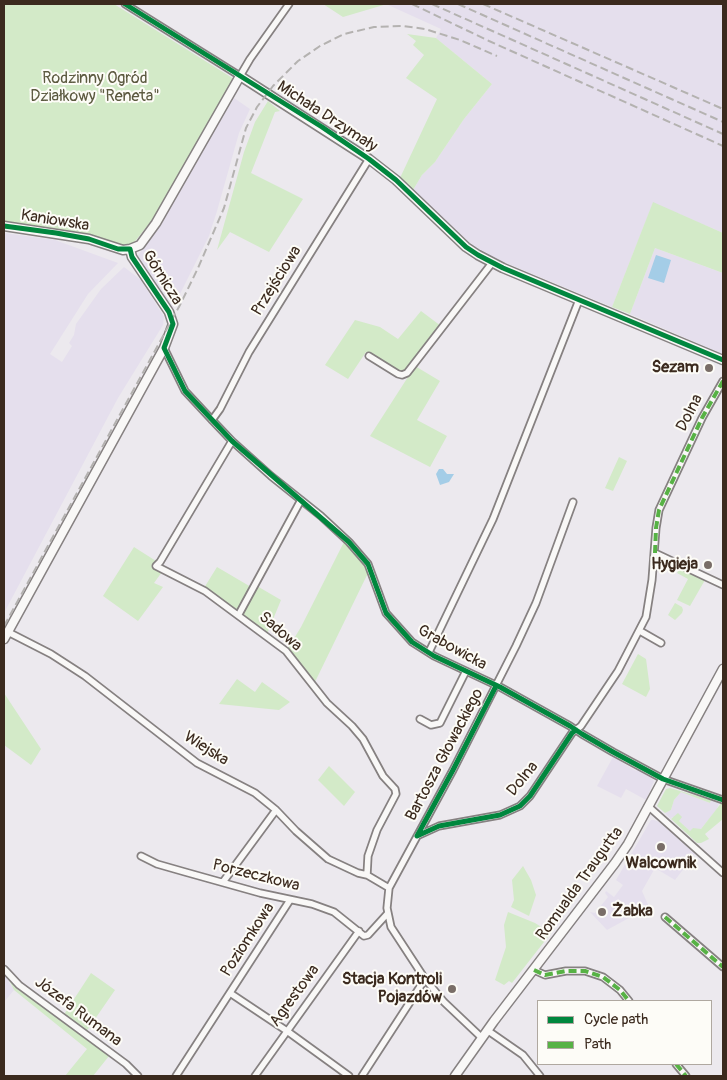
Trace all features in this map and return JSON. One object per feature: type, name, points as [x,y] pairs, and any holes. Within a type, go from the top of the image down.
[{"type":"street","name":"Michała Drzymały","points":[[125,4],[322,127],[369,159],[396,180],[466,247],[492,263],[723,360]]},
{"type":"street","name":"Górnicza","points":[[6,636],[164,348],[173,324],[170,312],[132,257],[130,249],[140,245],[145,240],[250,59],[289,4]]},
{"type":"street","name":"Przejściowa","points":[[212,420],[254,344],[369,159]]},
{"type":"street","name":"Kaniowska","points":[[4,226],[89,239],[118,249],[130,249]]},
{"type":"street","points":[[369,356],[398,374],[407,373],[492,263]]},
{"type":"street","points":[[429,652],[493,519],[579,300]]},
{"type":"street","name":"Grabowicka","points":[[164,348],[185,391],[212,420],[232,441],[349,542],[368,564],[386,613],[412,642],[496,686],[663,779],[723,800]]},
{"type":"street","name":"Dolna","points":[[417,836],[439,826],[500,815],[520,806],[530,796],[572,733],[581,726],[618,671],[640,631],[649,607],[659,510],[702,418],[723,380]]},
{"type":"street","name":"Sadowa","points":[[232,441],[156,566],[205,591],[239,614],[286,651],[327,703],[358,732],[383,776],[395,789],[396,794],[380,823],[368,856],[367,875]]},
{"type":"street","points":[[239,614],[301,500]]},
{"type":"street","name":"Bartosza Głowackiego","points":[[482,1038],[444,1002],[425,979],[392,926],[387,908],[389,888],[453,770],[536,604],[573,502]]},
{"type":"street","points":[[655,553],[723,585]]},
{"type":"street","points":[[640,631],[661,643]]},
{"type":"street","name":"Wiejska","points":[[6,636],[51,654],[85,676],[197,763],[255,793],[328,859],[358,873],[367,875],[389,888]]},
{"type":"street","name":"Romualda Traugutta","points":[[456,1076],[482,1038],[609,872],[628,844],[723,669]]},
{"type":"street","points":[[420,719],[432,725],[440,723],[466,671]]},
{"type":"street","points":[[648,806],[723,873]]},
{"type":"street","points":[[223,882],[276,810]]},
{"type":"street","name":"Porzeczkowa","points":[[141,856],[158,864],[290,900],[312,904],[334,912],[359,931]]},
{"type":"street","name":"Poziomkowa","points":[[176,1076],[290,900]]},
{"type":"street","points":[[359,931],[364,936],[368,935],[388,913]]},
{"type":"street","points":[[665,917],[723,967]]},
{"type":"street","name":"Agrestowa","points":[[255,1076],[359,931]]},
{"type":"street","name":"Józefa Rumana","points":[[4,969],[19,985],[126,1064],[138,1076]]},
{"type":"street","points":[[534,970],[545,975],[566,971],[585,971],[603,977],[620,990],[628,1000]]},
{"type":"street","points":[[362,1076],[425,979]]},
{"type":"street","points":[[230,993],[349,1076]]},
{"type":"street","points":[[488,1030],[523,1055],[540,1076]]},
{"type":"street","points":[[677,1065],[686,1076]]},
{"type":"shaded area","points":[[386,4],[723,4],[723,233],[653,203],[612,307],[480,252],[413,190],[422,175],[435,162],[464,119],[492,84],[436,38],[441,29]]},
{"type":"shaded area","points":[[234,98],[250,109],[239,133],[209,236],[173,308],[138,256]]},
{"type":"shaded area","points":[[4,233],[55,240],[118,263],[88,294],[50,354],[62,362],[72,346],[69,343],[74,335],[76,324],[101,289],[124,267],[141,280],[164,317],[163,325],[118,398],[4,613]]},
{"type":"shaded area","points":[[655,248],[723,273],[723,354],[630,314]]},
{"type":"shaded area","points":[[613,757],[636,771],[637,769],[651,776],[654,781],[646,800],[626,789],[621,798],[597,786]]},
{"type":"shaded area","points":[[681,792],[710,803],[711,800],[719,803],[717,809],[701,829],[690,831],[679,821],[672,817],[671,819],[665,813],[671,810],[674,800]]},
{"type":"shaded area","points":[[651,820],[659,822],[695,854],[675,880],[655,868],[642,891],[649,907],[607,930],[590,912],[595,913],[608,897],[605,893],[606,891],[614,897],[623,885],[616,880]]},
{"type":"shaded area","points":[[4,974],[14,990],[4,1002]]},
{"type":"green space","name":"Rodzinny Ogród Działkowy \"Reneta\"","points":[[4,4],[114,4],[234,79],[152,220],[129,249],[87,234],[4,222]]},
{"type":"green space","points":[[323,4],[387,4],[343,17]]},
{"type":"green space","points":[[407,34],[436,38],[492,84],[464,119],[435,162],[422,175],[413,190],[400,178],[437,99],[406,78],[424,55],[413,45],[416,41]]},
{"type":"green space","points":[[268,101],[280,111],[275,112],[251,173],[303,199],[269,252],[230,232],[217,250],[244,152],[255,122]]},
{"type":"green space","points":[[653,202],[723,233],[723,273],[655,248],[630,314],[612,307]]},
{"type":"green space","points":[[421,311],[441,326],[403,372],[397,372],[366,352],[348,379],[325,365],[355,320],[380,327],[398,339]]},
{"type":"green space","points":[[415,366],[440,381],[417,420],[447,436],[430,467],[370,436]]},
{"type":"green space","points":[[619,457],[627,461],[613,491],[605,488]]},
{"type":"green space","points":[[344,542],[363,562],[368,573],[314,684],[287,650],[301,627]]},
{"type":"green space","points":[[134,547],[156,561],[152,567],[162,572],[154,583],[163,587],[138,621],[103,596]]},
{"type":"green space","points":[[217,567],[251,587],[238,610],[204,588]]},
{"type":"green space","points":[[680,567],[705,580],[690,606],[677,600],[688,579],[677,573]]},
{"type":"green space","points":[[257,586],[281,600],[267,634],[244,616],[242,612]]},
{"type":"green space","points":[[675,603],[682,607],[683,610],[675,620],[668,615]]},
{"type":"green space","points":[[638,654],[646,659],[650,689],[646,697],[622,684]]},
{"type":"green space","points":[[237,679],[255,692],[262,682],[290,702],[279,710],[219,704]]},
{"type":"green space","points":[[4,693],[41,749],[31,765],[4,745]]},
{"type":"green space","points":[[329,766],[355,792],[344,806],[318,780]]},
{"type":"green space","points":[[670,788],[711,800],[710,803],[681,792],[674,800],[671,810],[665,813],[657,806],[666,789]]},
{"type":"green space","points":[[722,802],[723,819],[705,834],[709,839],[701,843],[697,843],[671,819],[678,813],[682,817],[679,821],[690,831],[693,828],[701,829]]},
{"type":"green space","points":[[523,866],[531,880],[536,895],[529,916],[511,907],[514,900],[512,880]]},
{"type":"green space","points":[[508,912],[535,923],[551,933],[512,983],[509,981],[504,985],[495,980],[506,947],[504,925]]},
{"type":"green space","points":[[91,973],[115,990],[86,1032],[63,1016]]},
{"type":"green space","points":[[8,978],[109,1056],[93,1076],[65,1076],[87,1049],[14,990]]},
{"type":"water","points":[[656,255],[671,260],[664,283],[648,278]]},
{"type":"water","points":[[439,469],[443,469],[447,474],[454,474],[449,482],[440,485],[436,474]]},
{"type":"railway","points":[[412,4],[489,41],[723,146]]},
{"type":"railway","points":[[432,4],[723,134]]},
{"type":"railway","points":[[458,4],[723,122]]},
{"type":"railway","points":[[483,4],[723,109]]},
{"type":"railway","points":[[4,626],[180,305],[224,208],[246,128],[257,107],[273,86],[298,61],[320,46],[344,34],[374,27],[403,26],[425,29],[460,40],[497,56]]},
{"type":"marked path","points":[[655,553],[659,510],[702,418],[723,381]]},
{"type":"marked path","points":[[665,917],[723,967]]},
{"type":"marked path","points":[[534,970],[545,975],[566,971],[585,971],[603,977],[620,990],[628,1000]]},
{"type":"marked path","points":[[677,1065],[686,1076]]},
{"type":"cycle path","points":[[125,4],[322,127],[369,159],[396,180],[466,247],[478,255],[503,268],[723,360]]},
{"type":"cycle path","points":[[4,226],[89,239],[118,249],[130,249],[132,257],[169,312],[173,324],[164,348],[185,391],[232,441],[349,542],[368,564],[386,613],[412,642],[434,656],[500,687],[663,779],[723,800]]},
{"type":"cycle path","points":[[417,836],[496,686]]},
{"type":"cycle path","points":[[417,836],[439,826],[500,815],[520,806],[530,796],[572,733],[576,730]]},
{"type":"place","name":"Sezam","points":[[709,368]]},
{"type":"place","name":"Hygieja","points":[[708,565]]},
{"type":"place","name":"Walcownik","points":[[661,847]]},
{"type":"place","name":"Żabka","points":[[602,912]]},
{"type":"place","name":"Stacja Kontroli Pojazdów","points":[[452,989]]}]
